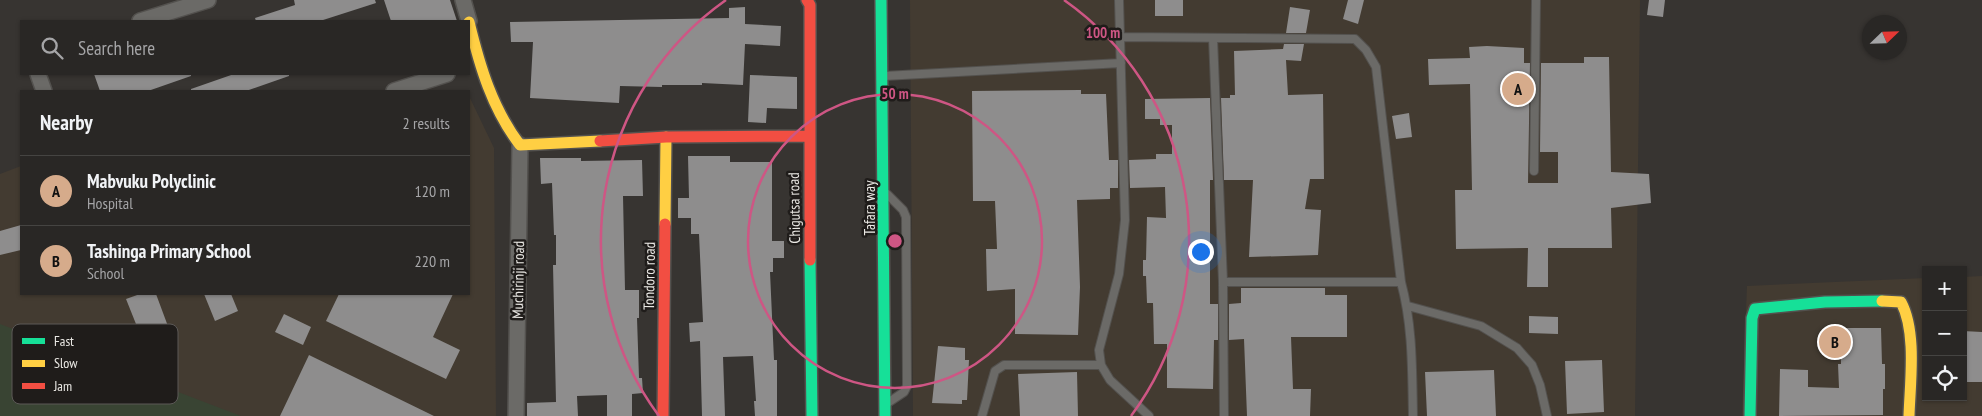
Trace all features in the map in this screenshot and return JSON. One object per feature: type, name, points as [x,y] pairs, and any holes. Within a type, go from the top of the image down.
[{"type":"street","points":[[143,20],[208,0]]},
{"type":"street","points":[[463,0],[468,20]]},
{"type":"street","name":"Chigutsa road","points":[[807,0],[810,6],[808,136],[812,416]]},
{"type":"street","name":"Tafara way","points":[[881,0],[885,410]]},
{"type":"street","points":[[470,31],[474,65],[501,120],[520,145],[666,137],[808,136]]},
{"type":"street","points":[[38,75],[44,90]]},
{"type":"street","points":[[397,90],[444,75]]},
{"type":"street","name":"Tondoro road","points":[[663,416],[666,137]]},
{"type":"street","name":"Muchirinji road","points":[[516,416],[520,145]]},
{"type":"street","points":[[1750,416],[1752,318],[1755,309],[1825,302],[1892,301],[1901,302],[1908,313],[1910,329],[1909,416]]},
{"type":"lane","points":[[1119,0],[1125,220],[1119,274],[1100,350],[1101,365],[1110,380],[1149,416]]},
{"type":"lane","points":[[1534,171],[1536,0]]},
{"type":"lane","points":[[1120,37],[1354,39],[1366,50],[1376,67],[1401,282],[1408,306],[1414,416]]},
{"type":"lane","points":[[1214,38],[1223,282],[1224,416]]},
{"type":"lane","points":[[882,76],[1121,63]]},
{"type":"lane","points":[[884,191],[903,210],[906,217],[907,376],[907,386],[904,392],[885,410]]},
{"type":"lane","points":[[1223,282],[1401,282]]},
{"type":"lane","points":[[1408,306],[1481,326],[1517,348],[1532,366],[1540,385],[1547,416]]},
{"type":"lane","points":[[982,416],[996,371],[1004,365],[1101,365]]},
{"type":"shaded area","points":[[910,0],[1640,0],[1635,416],[913,416]]},
{"type":"shaded area","points":[[470,98],[494,148],[496,416],[0,416],[0,174],[20,166],[20,295],[470,295]]},
{"type":"shaded area","points":[[1982,276],[1982,416],[1742,416],[1747,286],[1922,278],[1922,401],[1967,401],[1967,277]]},
{"type":"green space","points":[[0,324],[12,329],[12,404],[178,404],[178,392],[241,416],[0,416]]},
{"type":"building","points":[[294,0],[375,0],[376,3],[323,20],[256,20],[255,18],[295,5]]},
{"type":"building","points":[[384,0],[450,0],[457,20],[391,20]]},
{"type":"building","points":[[1155,0],[1183,0],[1183,16],[1155,16]]},
{"type":"building","points":[[1348,0],[1364,0],[1358,24],[1343,19]]},
{"type":"building","points":[[1649,0],[1665,0],[1663,17],[1647,15]]},
{"type":"building","points":[[745,7],[745,24],[781,26],[780,46],[745,44],[743,85],[702,83],[702,85],[662,85],[662,87],[620,86],[619,103],[530,98],[533,42],[511,42],[510,22],[729,18],[729,8]]},
{"type":"building","points":[[1290,7],[1310,10],[1306,33],[1286,33]]},
{"type":"building","points":[[1284,44],[1304,44],[1301,61],[1286,60],[1288,95],[1323,94],[1324,179],[1310,179],[1305,209],[1321,210],[1318,255],[1249,257],[1253,180],[1224,180],[1221,98],[1230,98],[1230,95],[1235,95],[1234,51],[1283,49]]},
{"type":"building","points":[[1469,47],[1524,48],[1524,63],[1530,63],[1528,183],[1558,183],[1558,152],[1540,152],[1541,63],[1584,63],[1584,57],[1609,57],[1611,172],[1649,174],[1651,203],[1611,208],[1612,248],[1548,248],[1548,287],[1527,287],[1528,248],[1456,249],[1455,190],[1472,190],[1470,84],[1429,85],[1428,59],[1470,58]]},
{"type":"building","points":[[94,75],[191,75],[151,90],[100,90]]},
{"type":"building","points":[[231,75],[289,75],[249,90],[191,89]]},
{"type":"building","points":[[750,75],[797,77],[797,109],[767,108],[766,123],[748,122]]},
{"type":"building","points":[[1081,90],[1081,94],[1106,94],[1109,160],[1118,160],[1118,188],[1110,188],[1110,199],[1077,200],[1080,287],[1078,335],[1015,334],[1015,289],[987,291],[986,249],[997,249],[995,201],[973,201],[972,91]]},
{"type":"building","points":[[1210,98],[1213,180],[1210,180],[1210,304],[1218,304],[1218,340],[1214,340],[1213,389],[1167,388],[1167,344],[1154,344],[1153,303],[1147,303],[1146,276],[1143,276],[1143,260],[1146,260],[1147,217],[1166,218],[1165,187],[1130,188],[1129,160],[1156,159],[1156,154],[1172,154],[1172,125],[1160,125],[1160,119],[1145,119],[1145,99]]},
{"type":"building","points":[[1409,113],[1412,137],[1396,139],[1392,116]]},
{"type":"building","points":[[688,156],[730,156],[730,162],[772,162],[772,241],[784,241],[784,258],[773,258],[773,272],[770,272],[774,360],[777,360],[777,416],[755,416],[753,356],[723,357],[725,416],[702,416],[700,341],[690,342],[689,323],[703,322],[699,234],[691,234],[691,218],[678,218],[678,198],[689,198]]},
{"type":"building","points":[[540,158],[581,158],[581,161],[642,160],[643,196],[623,196],[625,290],[639,290],[639,318],[637,318],[639,378],[642,378],[643,393],[632,394],[632,416],[607,416],[607,395],[577,396],[578,416],[527,416],[527,403],[556,402],[553,265],[556,265],[556,235],[554,235],[552,183],[541,184]]},
{"type":"building","points":[[20,225],[20,250],[0,255],[0,231]]},
{"type":"building","points":[[1241,288],[1325,288],[1325,295],[1347,295],[1347,337],[1291,337],[1293,389],[1311,389],[1310,416],[1247,416],[1244,339],[1229,340],[1229,304],[1241,303]]},
{"type":"building","points":[[137,295],[156,295],[167,324],[136,324],[126,299]]},
{"type":"building","points":[[204,295],[231,295],[238,311],[215,321]]},
{"type":"building","points":[[339,295],[453,295],[433,337],[460,350],[446,379],[326,321]]},
{"type":"building","points":[[284,314],[311,327],[303,345],[275,332]]},
{"type":"building","points":[[1529,316],[1558,317],[1558,334],[1529,333]]},
{"type":"building","points":[[1840,328],[1881,328],[1882,364],[1885,364],[1883,415],[1779,416],[1780,369],[1808,370],[1808,387],[1839,388],[1838,364],[1841,364]]},
{"type":"building","points":[[1967,331],[1982,332],[1982,382],[1967,382]]},
{"type":"building","points":[[938,346],[965,348],[965,360],[969,360],[967,400],[962,400],[962,404],[932,403]]},
{"type":"building","points":[[309,355],[434,416],[280,416]]},
{"type":"building","points":[[1602,360],[1604,412],[1567,414],[1565,361]]},
{"type":"building","points":[[1494,370],[1496,416],[1427,416],[1425,372]]},
{"type":"building","points":[[1077,372],[1078,416],[1020,416],[1018,374]]},
{"type":"traffic: fast","points":[[881,0],[885,416]]},
{"type":"traffic: fast","points":[[810,260],[812,416]]},
{"type":"traffic: fast","points":[[1750,416],[1752,318],[1755,309],[1825,302],[1882,301]]},
{"type":"traffic: slow","points":[[470,26],[494,102],[520,145],[600,141]]},
{"type":"traffic: slow","points":[[665,224],[666,137]]},
{"type":"traffic: slow","points":[[1882,301],[1901,302],[1906,314],[1911,343],[1909,416]]},
{"type":"traffic: jam","points":[[807,0],[810,5],[810,260]]},
{"type":"traffic: jam","points":[[600,141],[666,137],[809,136]]},
{"type":"traffic: jam","points":[[663,416],[665,224]]},
{"type":"place","name":"Mabvuku Polyclinic","points":[[1518,89]]},
{"type":"place","name":"Tashinga Primary School","points":[[1835,342]]}]
